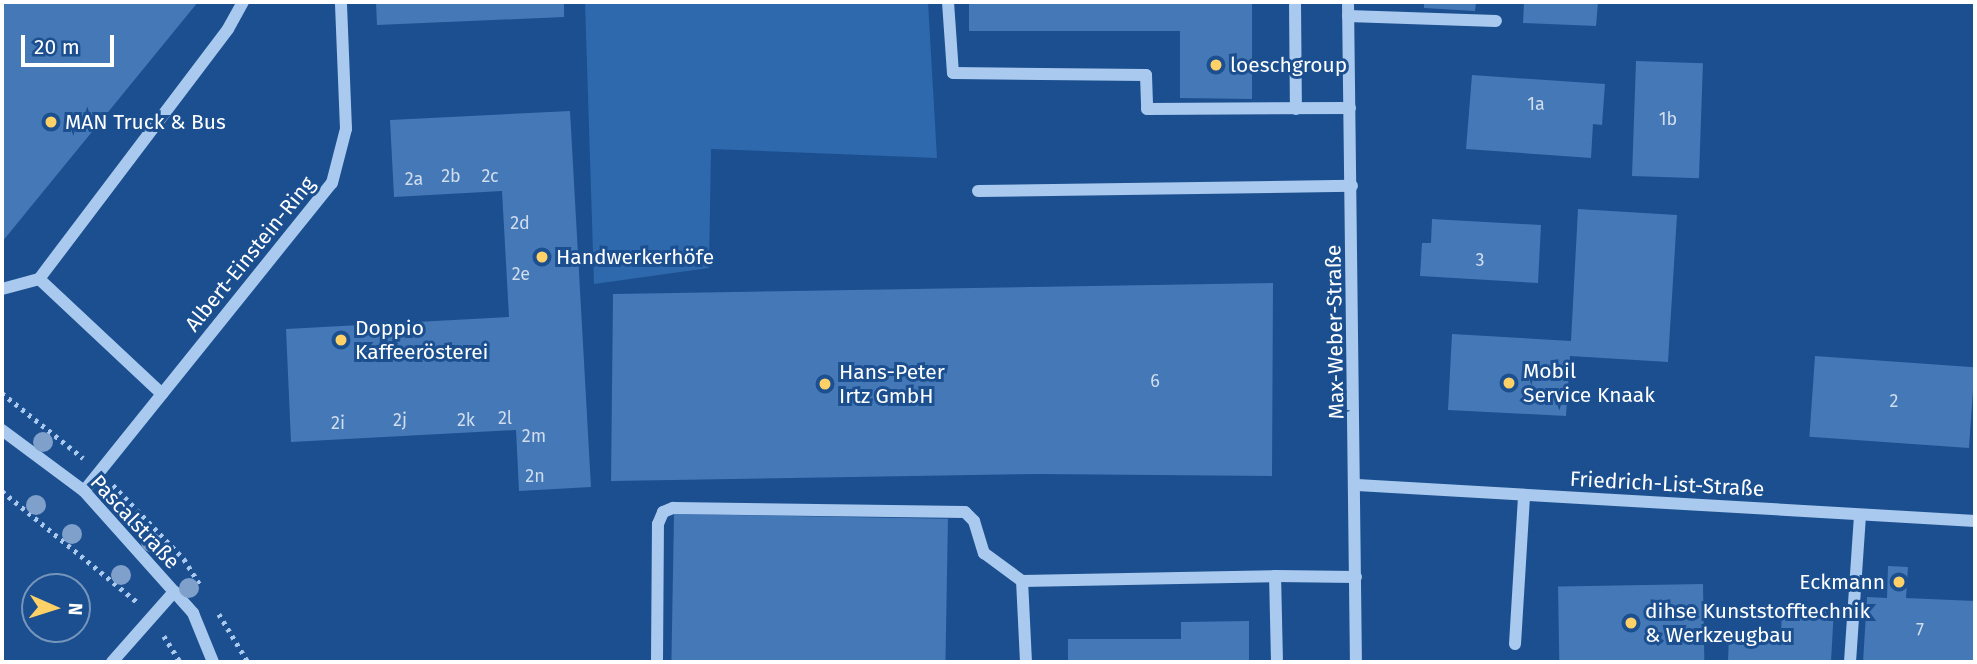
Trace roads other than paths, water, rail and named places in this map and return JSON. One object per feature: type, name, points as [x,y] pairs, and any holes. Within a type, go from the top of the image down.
[{"type":"street","points":[[2,289],[39,279],[228,29],[243,2]]},
{"type":"street","name":"Albert-Einstein-Ring","points":[[84,491],[332,183],[346,129],[341,2]]},
{"type":"street","points":[[948,2],[953,73],[1146,75],[1147,109],[1350,108]]},
{"type":"street","points":[[1295,2],[1296,109]]},
{"type":"street","name":"Max-Weber-Straße","points":[[1348,2],[1357,485],[1356,662]]},
{"type":"street","points":[[1348,16],[1496,21]]},
{"type":"street","points":[[978,191],[1352,186]]},
{"type":"street","points":[[39,279],[162,394]]},
{"type":"street","name":"Pascalstraße","points":[[2,430],[84,491],[193,613],[212,662]]},
{"type":"street","name":"Friedrich-List-Straße","points":[[1357,485],[1975,521]]},
{"type":"street","points":[[1515,644],[1524,495]]},
{"type":"street","points":[[657,662],[658,524],[663,512],[673,508],[965,512],[974,521],[984,553],[1022,581],[1356,577]]},
{"type":"street","points":[[1850,662],[1860,515]]},
{"type":"street","points":[[1275,576],[1277,662]]},
{"type":"street","points":[[1022,581],[1026,662]]},
{"type":"street","points":[[112,662],[174,592]]},
{"type":"place","name":"loeschgroup","points":[[1216,65]]},
{"type":"place","name":"MAN Truck & Bus","points":[[51,122]]},
{"type":"place","name":"Handwerkerhöfe","points":[[542,257]]},
{"type":"place","name":"Doppio Kaffeerösterei","points":[[341,340]]},
{"type":"place","name":"Mobil Service Knaak","points":[[1509,383]]},
{"type":"place","name":"Hans-Peter Irtz GmbH","points":[[825,384]]},
{"type":"place","name":"Eckmann","points":[[1899,582]]},
{"type":"place","name":"dihse Kunststofftechnik & Werkzeugbau","points":[[1631,623]]}]
